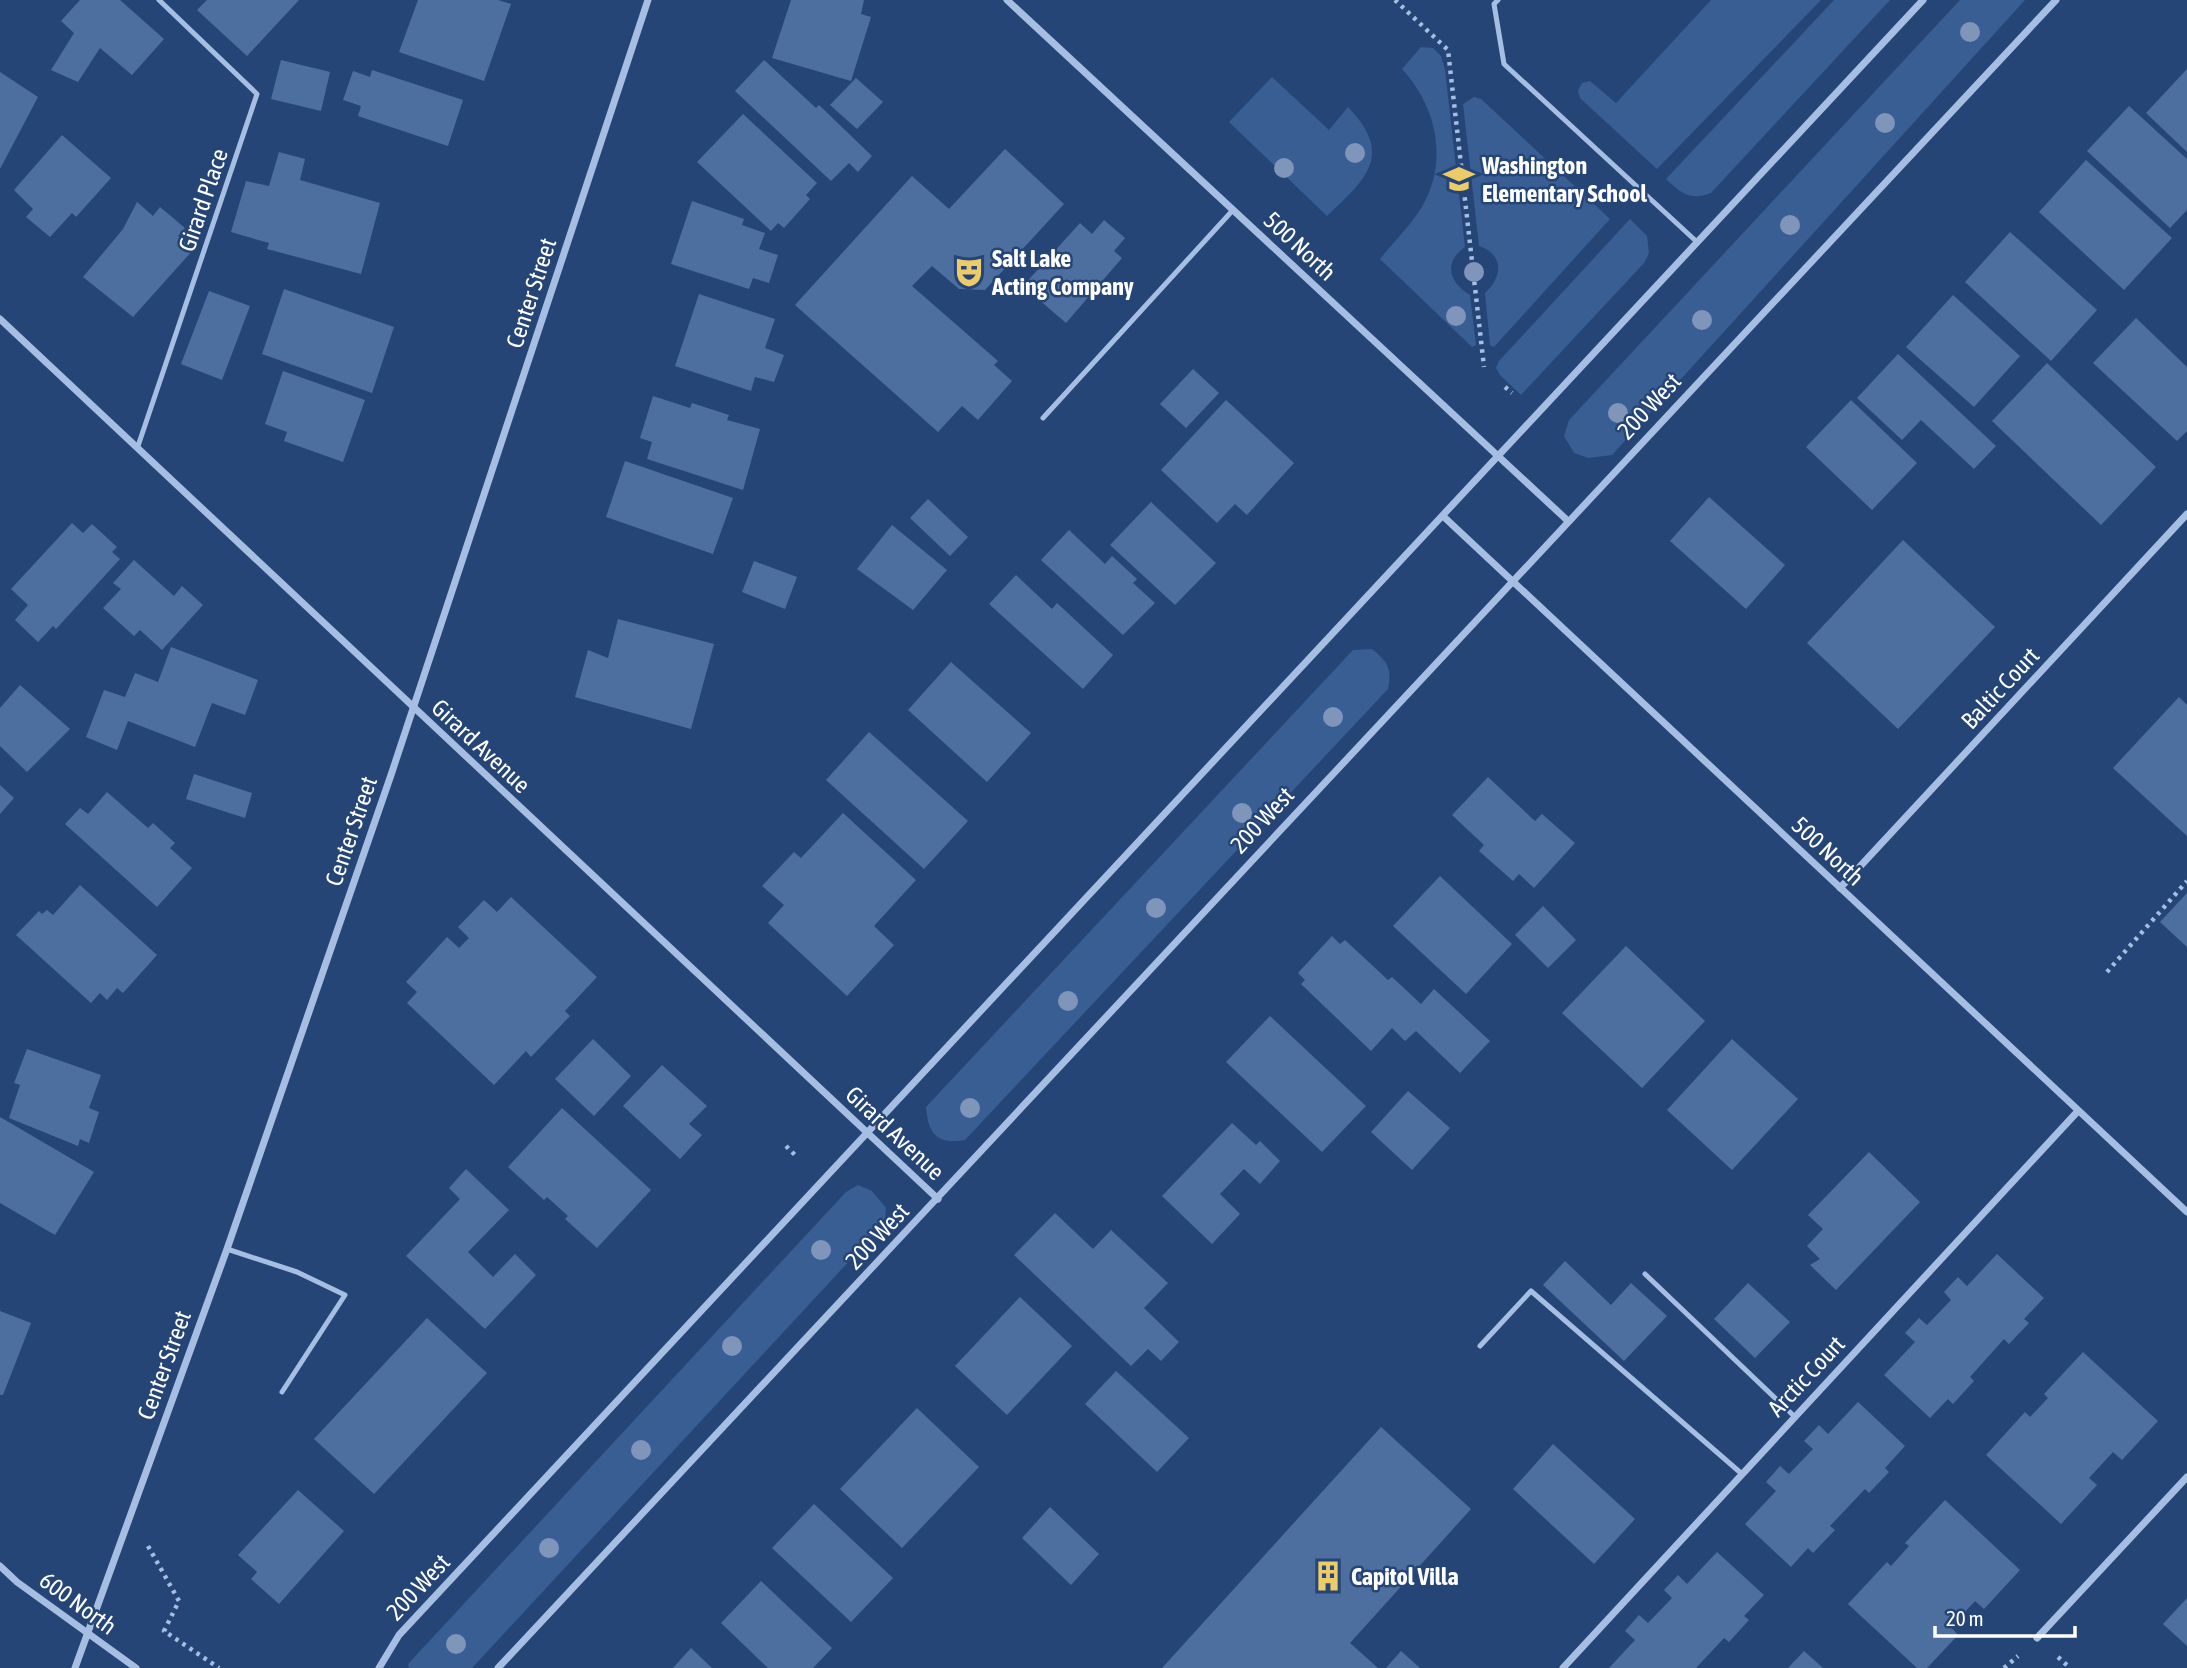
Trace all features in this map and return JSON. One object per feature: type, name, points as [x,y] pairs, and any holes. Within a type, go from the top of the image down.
[{"type":"street","name":"Center Street","points":[[75,1668],[227,1249],[413,709],[648,0]]},
{"type":"street","name":"500 North","points":[[1007,0],[1568,521]]},
{"type":"street","name":"200 West","points":[[379,1668],[399,1635],[1499,458],[1923,0]]},
{"type":"street","name":"200 West","points":[[498,1668],[2056,0]]},
{"type":"street","name":"Girard Avenue","points":[[0,319],[938,1199]]},
{"type":"street","name":"Baltic Court","points":[[1840,888],[2187,514]]},
{"type":"street","name":"500 North","points":[[1444,517],[2187,1212]]},
{"type":"street","name":"Arctic Court","points":[[1563,1668],[2078,1111]]},
{"type":"street","points":[[2037,1638],[2187,1477]]},
{"type":"street","name":"600 North","points":[[0,1566],[136,1668]]},
{"type":"lane","name":"Girard Place","points":[[138,446],[257,94],[159,0]]},
{"type":"lane","points":[[1498,0],[1494,4],[1504,64],[1697,242]]},
{"type":"lane","points":[[1043,418],[1233,210]]},
{"type":"lane","points":[[227,1249],[297,1272],[345,1296],[282,1392]]},
{"type":"lane","points":[[1645,1274],[1795,1417]]},
{"type":"lane","points":[[1479,1346],[1531,1291],[1742,1474]]},
{"type":"path","points":[[1395,0],[1448,50],[1484,367]]},
{"type":"path","points":[[1505,387],[1512,393]]},
{"type":"path","points":[[2107,972],[2187,881]]},
{"type":"path","points":[[786,1146],[796,1156]]},
{"type":"path","points":[[130,1514],[180,1601],[164,1631],[219,1668]]},
{"type":"shaded area","points":[[1711,0],[1821,0],[1657,169],[1580,98],[1578,90],[1582,83],[1590,81],[1616,103]]},
{"type":"shaded area","points":[[1834,0],[1890,0],[1711,193],[1691,196],[1671,184],[1666,179]]},
{"type":"shaded area","points":[[1960,0],[2025,0],[1612,455],[1588,458],[1574,453],[1564,436],[1569,420]]},
{"type":"shaded area","points":[[1421,47],[1433,48],[1441,56],[1445,70],[1465,247],[1454,259],[1451,272],[1457,285],[1470,295],[1476,345],[1472,347],[1380,259],[1418,213],[1434,176],[1436,138],[1431,119],[1424,101],[1402,69]]},
{"type":"shaded area","points":[[1272,77],[1329,130],[1348,107],[1370,139],[1370,165],[1354,190],[1327,216],[1229,122]]},
{"type":"shaded area","points":[[1474,97],[1481,99],[1610,219],[1494,347],[1490,345],[1485,293],[1495,280],[1498,267],[1493,254],[1479,246],[1463,104]]},
{"type":"shaded area","points":[[1630,219],[1647,236],[1649,253],[1644,263],[1521,395],[1500,375],[1496,368],[1499,361]]},
{"type":"shaded area","points":[[1372,649],[1388,666],[1388,689],[965,1140],[947,1141],[936,1136],[929,1124],[926,1107],[1353,650]]},
{"type":"shaded area","points":[[858,1185],[872,1191],[886,1208],[885,1219],[878,1230],[472,1668],[409,1668],[408,1664],[846,1192]]},
{"type":"building","points":[[80,0],[120,0],[164,39],[132,75],[100,48],[78,82],[51,70],[74,33],[61,21]]},
{"type":"building","points":[[207,0],[299,0],[247,56],[197,10]]},
{"type":"building","points":[[418,0],[498,0],[511,4],[484,81],[399,52]]},
{"type":"building","points":[[791,0],[864,0],[861,14],[871,17],[851,81],[772,58]]},
{"type":"building","points":[[281,60],[330,72],[321,111],[271,99]]},
{"type":"building","points":[[764,60],[816,108],[819,105],[872,156],[858,172],[849,163],[831,181],[735,91]]},
{"type":"building","points":[[2187,69],[2187,152],[2146,113]]},
{"type":"building","points":[[372,70],[463,100],[448,146],[358,116],[361,106],[343,100],[353,71],[370,77]]},
{"type":"building","points":[[0,72],[38,97],[0,169]]},
{"type":"building","points":[[856,78],[883,102],[857,129],[830,105]]},
{"type":"building","points":[[2129,106],[2187,159],[2187,210],[2170,228],[2087,151]]},
{"type":"building","points":[[743,114],[817,183],[806,195],[810,199],[784,228],[778,223],[771,231],[697,162]]},
{"type":"building","points":[[62,135],[111,178],[76,217],[72,213],[50,237],[26,217],[33,209],[14,190]]},
{"type":"building","points":[[1005,149],[1064,204],[985,290],[959,289],[932,266],[912,286],[998,361],[994,365],[1012,381],[978,420],[962,406],[938,432],[795,305],[912,176],[949,209]]},
{"type":"building","points":[[279,152],[305,159],[300,180],[380,203],[361,274],[267,249],[269,243],[231,232],[246,181],[269,186]]},
{"type":"building","points":[[2086,160],[2172,238],[2124,290],[2039,212]]},
{"type":"building","points":[[692,201],[744,219],[742,225],[765,233],[759,249],[778,255],[769,283],[753,278],[749,289],[671,264]]},
{"type":"building","points":[[137,202],[153,216],[160,207],[185,228],[178,236],[193,250],[133,317],[83,277],[123,229]]},
{"type":"building","points":[[1104,220],[1125,238],[1114,251],[1122,258],[1066,323],[1023,286],[1080,223],[1092,234]]},
{"type":"building","points":[[2010,232],[2097,310],[2051,361],[1965,282]]},
{"type":"building","points":[[284,289],[394,327],[372,393],[262,354]]},
{"type":"building","points":[[209,291],[250,306],[222,380],[181,364]]},
{"type":"building","points":[[699,294],[775,319],[765,348],[784,355],[774,382],[755,377],[751,391],[675,366]]},
{"type":"building","points":[[1953,295],[2020,356],[1974,407],[1906,347]]},
{"type":"building","points":[[2136,318],[2187,367],[2187,431],[2177,441],[2093,363]]},
{"type":"building","points":[[1898,354],[1996,446],[1974,469],[1921,420],[1902,440],[1857,398]]},
{"type":"building","points":[[2047,363],[2156,467],[2101,525],[1992,421]]},
{"type":"building","points":[[1193,369],[1219,393],[1186,428],[1160,404]]},
{"type":"building","points":[[283,371],[365,400],[343,462],[284,441],[287,432],[265,424]]},
{"type":"building","points":[[653,396],[690,408],[692,403],[729,415],[727,420],[760,429],[743,490],[647,459],[652,442],[640,438]]},
{"type":"building","points":[[1226,400],[1294,463],[1247,515],[1235,504],[1217,523],[1161,470]]},
{"type":"building","points":[[1851,400],[1917,463],[1872,510],[1806,447]]},
{"type":"building","points":[[625,461],[733,498],[713,554],[606,517]]},
{"type":"building","points":[[1709,497],[1785,565],[1746,609],[1670,541]]},
{"type":"building","points":[[928,499],[968,537],[950,556],[910,518]]},
{"type":"building","points":[[1151,502],[1216,563],[1175,605],[1110,545]]},
{"type":"building","points":[[72,523],[83,533],[92,524],[117,547],[112,552],[120,559],[56,629],[53,626],[38,642],[15,620],[28,605],[11,589]]},
{"type":"building","points":[[892,525],[947,570],[913,610],[857,569]]},
{"type":"building","points":[[1069,530],[1105,564],[1112,556],[1137,579],[1133,583],[1155,603],[1123,635],[1041,560]]},
{"type":"building","points":[[1903,540],[1995,627],[1898,729],[1807,643]]},
{"type":"building","points":[[134,560],[174,596],[182,586],[203,605],[162,650],[140,630],[134,636],[103,608],[121,589],[113,583]]},
{"type":"building","points":[[754,561],[797,577],[785,609],[742,592]]},
{"type":"building","points":[[1016,575],[1052,609],[1057,603],[1113,655],[1083,689],[989,604]]},
{"type":"building","points":[[618,619],[714,644],[691,729],[575,697],[588,650],[608,658]]},
{"type":"building","points":[[171,647],[258,680],[245,715],[212,703],[195,747],[128,721],[117,750],[86,737],[104,690],[125,697],[135,673],[158,682]]},
{"type":"building","points":[[951,662],[1031,733],[987,782],[908,710]]},
{"type":"building","points":[[20,685],[70,729],[27,772],[0,746],[0,708]]},
{"type":"building","points":[[2179,697],[2187,705],[2187,836],[2113,768]]},
{"type":"building","points":[[869,732],[968,821],[924,869],[826,780]]},
{"type":"building","points":[[194,774],[252,793],[245,818],[186,799]]},
{"type":"building","points":[[1488,777],[1535,821],[1542,814],[1575,843],[1534,888],[1519,874],[1513,881],[1479,851],[1484,845],[1452,815]]},
{"type":"building","points":[[0,785],[14,798],[0,814]]},
{"type":"building","points":[[107,792],[148,828],[153,823],[175,843],[170,848],[192,868],[157,907],[65,824],[80,808],[88,814]]},
{"type":"building","points":[[843,813],[916,880],[874,926],[894,945],[847,996],[768,923],[784,905],[762,886],[794,852],[801,858]]},
{"type":"building","points":[[1440,876],[1512,944],[1466,994],[1393,926]]},
{"type":"building","points":[[80,885],[157,955],[123,993],[117,988],[107,1000],[100,993],[91,1003],[16,935],[39,911],[42,914],[47,910],[53,915]]},
{"type":"building","points":[[2187,893],[2187,947],[2160,922]]},
{"type":"building","points":[[511,897],[597,977],[565,1011],[570,1016],[531,1057],[526,1051],[494,1085],[407,1003],[417,992],[406,982],[447,937],[459,948],[469,938],[458,927],[484,900],[497,912]]},
{"type":"building","points":[[1543,906],[1576,940],[1548,968],[1515,935]]},
{"type":"building","points":[[1332,936],[1340,944],[1345,940],[1388,980],[1392,977],[1421,1004],[1434,989],[1490,1041],[1460,1073],[1416,1031],[1405,1041],[1392,1028],[1371,1051],[1301,984],[1305,980],[1298,973]]},
{"type":"building","points":[[1626,946],[1705,1021],[1642,1088],[1562,1013]]},
{"type":"building","points":[[1270,1016],[1366,1106],[1322,1152],[1226,1062]]},
{"type":"building","points":[[593,1039],[631,1076],[594,1116],[555,1079]]},
{"type":"building","points":[[1732,1039],[1798,1099],[1732,1170],[1667,1110]]},
{"type":"building","points":[[27,1049],[101,1075],[89,1108],[99,1112],[89,1143],[80,1139],[78,1146],[9,1118],[20,1085],[14,1083]]},
{"type":"building","points":[[662,1065],[707,1106],[689,1124],[702,1135],[680,1159],[623,1106]]},
{"type":"building","points":[[1408,1091],[1450,1128],[1412,1170],[1371,1132]]},
{"type":"building","points":[[562,1108],[651,1190],[597,1248],[565,1219],[568,1216],[547,1197],[544,1200],[508,1167]]},
{"type":"building","points":[[0,1117],[94,1172],[55,1235],[0,1203]]},
{"type":"building","points":[[1232,1123],[1256,1145],[1260,1141],[1280,1161],[1260,1184],[1244,1169],[1220,1194],[1240,1214],[1212,1244],[1162,1196]]},
{"type":"building","points":[[1869,1152],[1920,1202],[1836,1290],[1810,1265],[1820,1259],[1807,1246],[1823,1229],[1808,1215]]},
{"type":"building","points":[[466,1169],[509,1210],[468,1252],[493,1277],[515,1254],[536,1275],[485,1329],[406,1256],[460,1199],[449,1188]]},
{"type":"building","points":[[1055,1213],[1093,1249],[1111,1230],[1168,1283],[1144,1308],[1179,1342],[1161,1361],[1148,1349],[1131,1366],[1014,1255]]},
{"type":"building","points":[[1997,1254],[2044,1298],[2024,1319],[2029,1323],[2009,1344],[2004,1339],[1970,1377],[1974,1381],[1953,1404],[1948,1399],[1930,1418],[1884,1375],[1915,1342],[1905,1333],[1919,1318],[1927,1325],[1951,1300],[1944,1292],[1958,1277],[1967,1286]]},
{"type":"building","points":[[1565,1261],[1611,1305],[1631,1283],[1667,1316],[1624,1361],[1543,1285]]},
{"type":"building","points":[[1748,1283],[1790,1322],[1755,1358],[1714,1319]]},
{"type":"building","points":[[1020,1297],[1072,1346],[1007,1415],[955,1366]]},
{"type":"building","points":[[0,1311],[31,1323],[3,1395],[0,1395]]},
{"type":"building","points":[[427,1318],[487,1373],[374,1494],[314,1439]]},
{"type":"building","points":[[2083,1352],[2158,1421],[2122,1460],[2113,1452],[2089,1478],[2097,1485],[2061,1524],[1986,1455],[2025,1412],[2030,1417],[2048,1398],[2044,1394]]},
{"type":"building","points":[[1116,1371],[1189,1438],[1157,1472],[1085,1404]]},
{"type":"building","points":[[1858,1402],[1905,1446],[1885,1468],[1889,1472],[1869,1493],[1865,1489],[1830,1526],[1835,1530],[1813,1553],[1808,1548],[1791,1567],[1745,1524],[1776,1491],[1766,1482],[1780,1466],[1789,1474],[1813,1449],[1804,1441],[1819,1425],[1828,1434]]},
{"type":"building","points":[[917,1408],[979,1467],[902,1548],[840,1489]]},
{"type":"building","name":"Capitol Villa","points":[[1381,1427],[1471,1509],[1350,1643],[1378,1668],[1162,1668]]},
{"type":"building","points":[[1553,1444],[1635,1519],[1594,1564],[1513,1489]]},
{"type":"building","points":[[298,1490],[344,1531],[279,1604],[251,1579],[257,1572],[238,1555]]},
{"type":"building","points":[[1945,1500],[2020,1570],[1984,1609],[1975,1601],[1951,1627],[1958,1635],[1927,1668],[1917,1668],[1848,1604],[1887,1562],[1891,1566],[1909,1546],[1905,1543]]},
{"type":"building","points":[[814,1504],[893,1578],[851,1622],[772,1548]]},
{"type":"building","points":[[1050,1507],[1099,1554],[1071,1585],[1022,1538]]},
{"type":"building","points":[[1717,1552],[1764,1595],[1744,1616],[1749,1620],[1729,1642],[1724,1638],[1696,1668],[1609,1668],[1635,1640],[1625,1631],[1639,1615],[1648,1623],[1672,1598],[1664,1590],[1678,1575],[1687,1584]]},
{"type":"building","points":[[761,1581],[832,1648],[813,1668],[768,1668],[721,1623]]},
{"type":"building","points":[[2187,1598],[2187,1646],[2163,1624]]},
{"type":"building","points":[[691,1648],[712,1668],[673,1668]]},
{"type":"building","name":"Capitol Villa","points":[[1401,1651],[1420,1668],[1386,1668]]},
{"type":"building","points":[[1804,1651],[1823,1668],[1788,1668]]},
{"type":"place","name":"Washington Elementary School","points":[[1459,179]]},
{"type":"place","name":"Salt Lake Acting Company","points":[[969,272]]},
{"type":"place","name":"Capitol Villa","points":[[1328,1576]]}]
